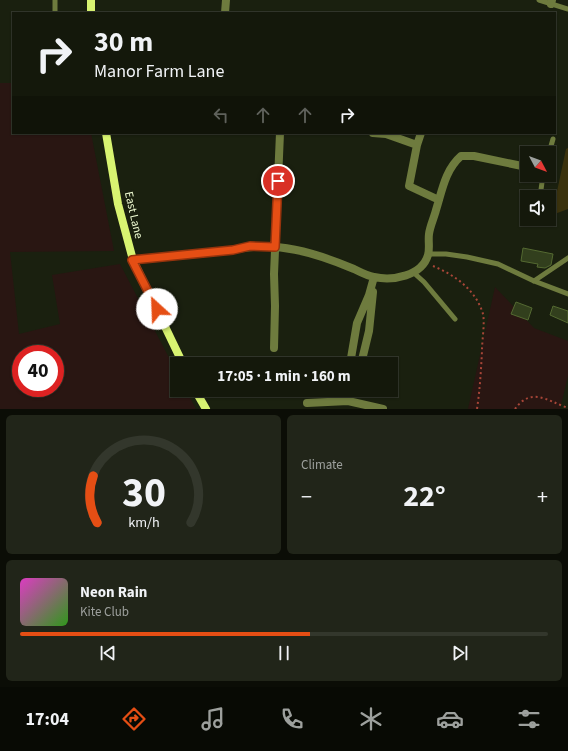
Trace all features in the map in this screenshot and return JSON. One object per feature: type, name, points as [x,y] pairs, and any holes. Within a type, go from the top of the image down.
[{"type":"street","points":[[91,0],[91,12]]},
{"type":"street","points":[[226,0],[226,12]]},
{"type":"street","name":"East Lane","points":[[106,134],[118,204],[132,260],[180,357]]},
{"type":"street","points":[[274,348],[275,247],[280,134]]},
{"type":"street","points":[[386,134],[417,145]]},
{"type":"street","points":[[421,134],[409,186],[439,200]]},
{"type":"street","points":[[132,260],[233,250],[250,246],[275,247],[304,251],[327,258],[374,277],[394,278],[414,273],[424,263],[428,254],[429,234],[446,178],[453,163],[461,156],[474,156],[520,166]]},
{"type":"street","points":[[351,357],[357,323],[369,296],[374,277]]},
{"type":"street","points":[[363,357],[370,323],[374,277]]},
{"type":"street","points":[[199,397],[206,409]]},
{"type":"street","points":[[348,401],[349,397]]},
{"type":"street","points":[[307,403],[348,401],[383,409]]},
{"type":"lane","points":[[55,0],[55,12]]},
{"type":"lane","points":[[539,0],[552,2],[568,9]]},
{"type":"lane","points":[[551,146],[553,139]]},
{"type":"lane","points":[[428,254],[446,254],[498,264],[534,281],[568,294]]},
{"type":"lane","points":[[534,281],[568,258]]},
{"type":"lane","points":[[414,273],[424,282],[455,319]]},
{"type":"path","points":[[424,263],[444,270],[456,277],[477,299],[483,315],[480,388],[477,409]]},
{"type":"path","points":[[515,409],[521,400],[530,396],[542,398],[568,408]]},
{"type":"shaded area","points":[[0,83],[12,83],[12,134],[91,134],[114,251],[10,252],[19,334],[60,324],[52,275],[120,264],[170,360],[170,397],[190,397],[196,409],[0,409]]},
{"type":"shaded area","points":[[568,148],[568,209],[556,214],[556,196],[566,149]]},
{"type":"shaded area","points":[[495,287],[534,328],[568,341],[568,376],[560,409],[468,409]]},
{"type":"building","points":[[523,248],[553,254],[551,265],[545,268],[537,267],[538,264],[521,261]]},
{"type":"building","points":[[516,302],[532,308],[528,320],[511,314]]},
{"type":"building","points":[[553,306],[568,311],[568,323],[550,315]]},
{"type":"route","points":[[157,309],[132,260],[176,254],[233,250],[250,246],[275,247],[278,181]]}]
